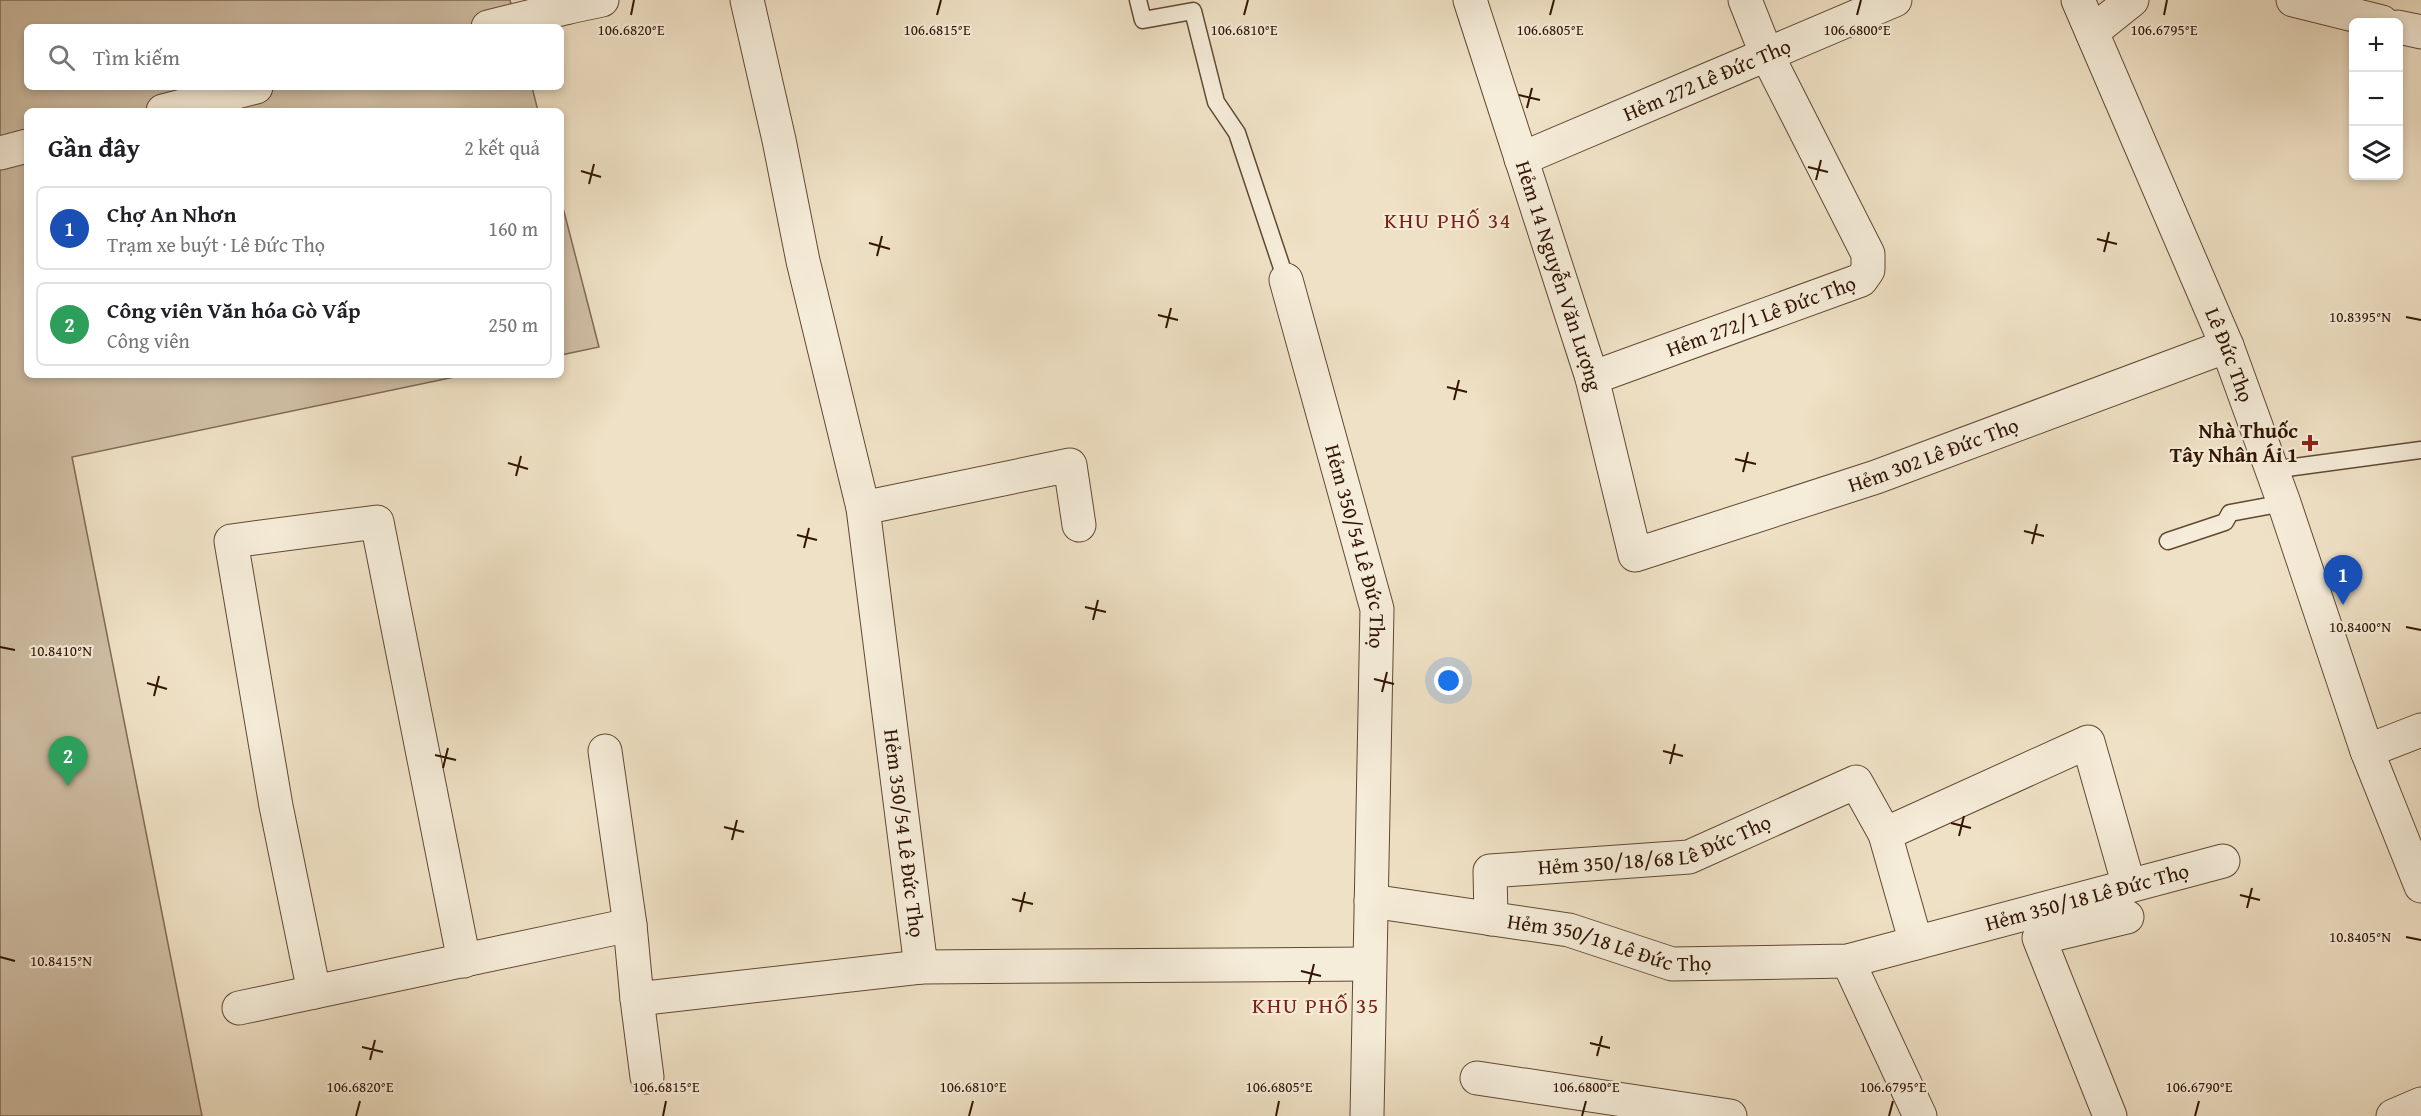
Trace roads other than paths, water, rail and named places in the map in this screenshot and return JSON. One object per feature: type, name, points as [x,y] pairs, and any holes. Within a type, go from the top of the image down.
[{"type":"street","points":[[498,24],[569,3],[602,0]]},
{"type":"street","name":"Hẻm 350/54 Lê Đức Thọ","points":[[747,0],[779,140],[803,261],[863,508],[921,967],[1369,964]]},
{"type":"street","name":"Hẻm 14 Nguyễn Văn Lượng","points":[[1470,0],[1592,378],[1635,555]]},
{"type":"street","name":"Hẻm 272/1 Lê Đức Thọ","points":[[1592,378],[1861,280],[1868,270],[1868,254],[1766,53],[1745,0]]},
{"type":"street","name":"Hẻm 272 Lê Đức Thọ","points":[[1521,159],[1895,0]]},
{"type":"street","name":"Lê Đức Thọ","points":[[2078,0],[2227,346],[2284,503],[2367,751],[2421,886]]},
{"type":"street","points":[[2092,32],[2132,0]]},
{"type":"street","points":[[2293,0],[2366,18]]},
{"type":"street","points":[[2403,28],[2421,32]]},
{"type":"street","points":[[175,108],[244,90]]},
{"type":"street","points":[[0,153],[24,147]]},
{"type":"street","name":"Hẻm 350/54 Lê Đức Thọ","points":[[1286,280],[1377,609],[1366,1116]]},
{"type":"street","name":"Hẻm 302 Lê Đức Thọ","points":[[1635,555],[1876,477],[2227,346]]},
{"type":"street","points":[[863,508],[1070,465],[1079,525]]},
{"type":"street","points":[[314,992],[276,806],[231,541],[377,522],[464,961]]},
{"type":"street","points":[[2367,751],[2421,730]]},
{"type":"street","points":[[1916,943],[1885,834],[2088,742],[2128,901],[2039,938],[2110,1116]]},
{"type":"street","points":[[605,751],[630,926],[647,1077]]},
{"type":"street","name":"Hẻm 350/18/68 Lê Đức Thọ","points":[[1491,919],[1490,871],[1689,857],[1856,782],[1885,834]]},
{"type":"street","name":"Hẻm 350/18 Lê Đức Thọ","points":[[1371,901],[1569,930],[1672,964],[1848,961],[1916,943],[2128,901],[2223,861]]},
{"type":"street","points":[[239,1008],[630,926]]},
{"type":"street","points":[[1848,961],[1920,1116]]},
{"type":"street","points":[[637,999],[921,967]]},
{"type":"street","points":[[1477,1078],[1730,1116]]},
{"type":"street","points":[[2393,1116],[2421,1104]]},
{"type":"lane","points":[[1138,0],[1143,20],[1192,11],[1216,102],[1236,133],[1286,280]]},
{"type":"lane","points":[[2272,470],[2421,450]]},
{"type":"lane","points":[[2168,541],[2225,522],[2230,513],[2284,503]]},
{"type":"place","name":"Nhà Thuốc Tây Nhân Ái 1","points":[[2310,443]]},
{"type":"place","name":"Chợ An Nhơn","points":[[2343,605]]},
{"type":"place","name":"Công viên Văn hóa Gò Vấp","points":[[68,786]]},
{"type":"district","name":"KHU PHỐ 34","points":[[1448,220]]},
{"type":"district","name":"KHU PHỐ 35","points":[[1316,1005]]}]
